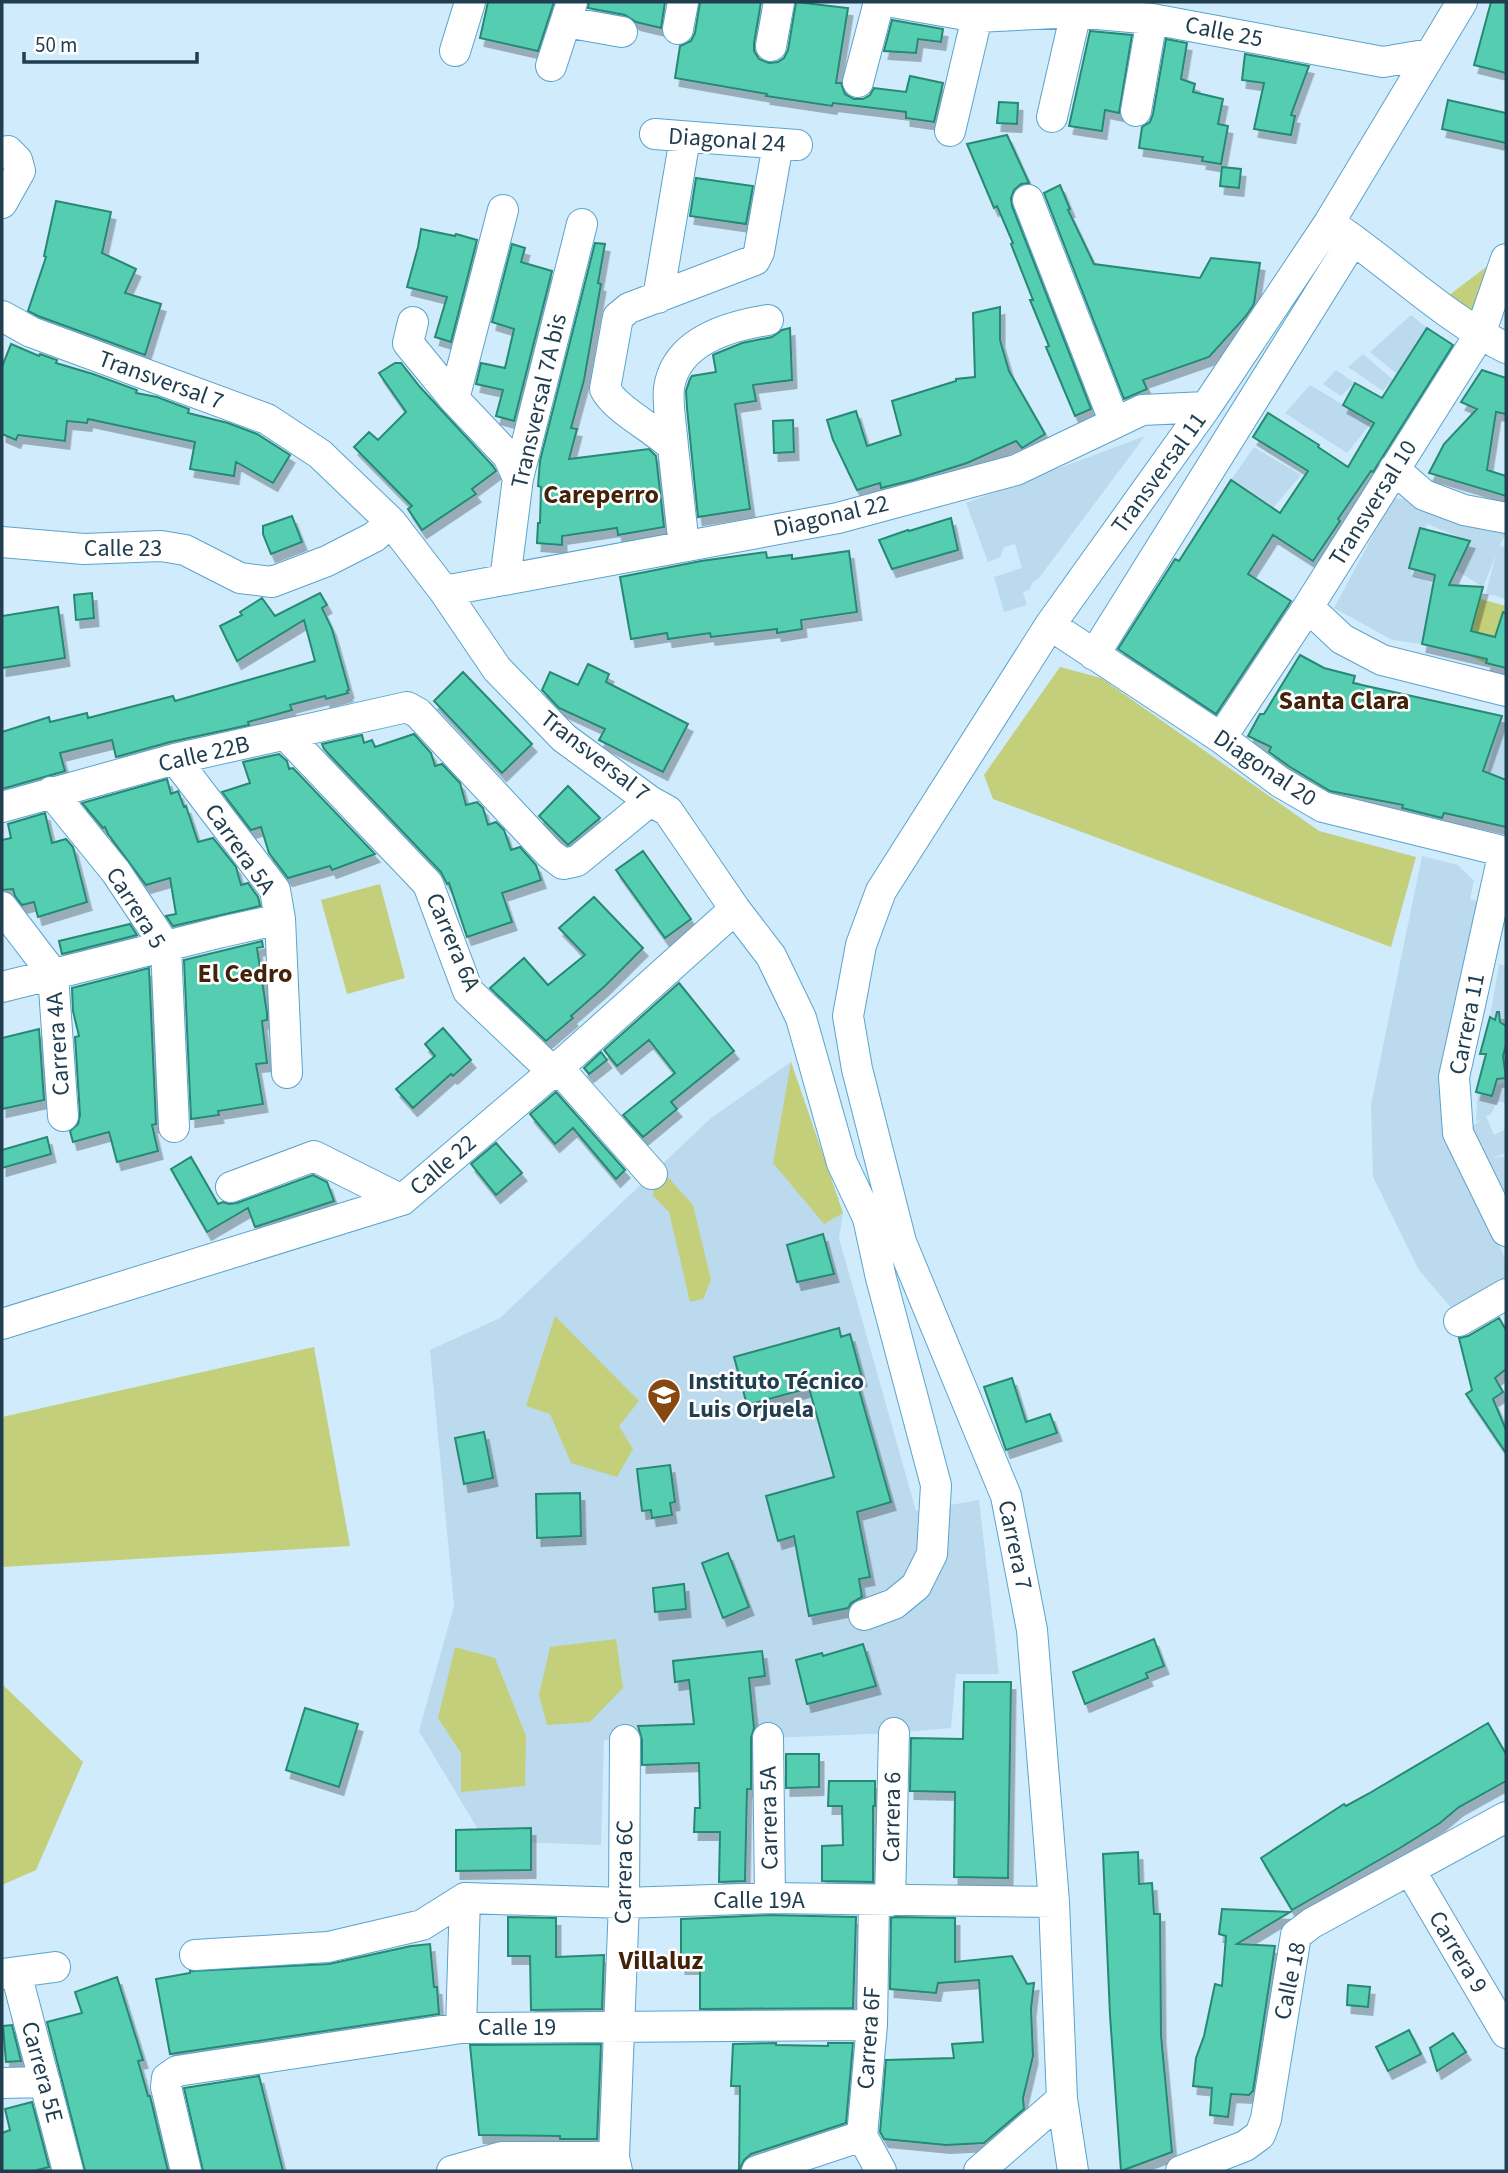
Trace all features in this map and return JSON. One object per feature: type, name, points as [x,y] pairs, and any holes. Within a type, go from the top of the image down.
[{"type":"street","points":[[455,51],[470,2]]},
{"type":"street","points":[[771,46],[779,2]]},
{"type":"street","points":[[859,82],[879,2]]},
{"type":"street","name":"Calle 25","points":[[892,2],[977,17],[1076,12],[1152,19],[1383,62],[1430,54]]},
{"type":"street","name":"Transversal 11","points":[[861,945],[881,891],[1050,625],[1206,407],[1329,223],[1462,2]]},
{"type":"street","points":[[551,66],[569,12],[622,32]]},
{"type":"street","points":[[1052,117],[1076,12]]},
{"type":"street","points":[[950,131],[977,17]]},
{"type":"street","points":[[1136,111],[1152,19]]},
{"type":"street","name":"Diagonal 24","points":[[654,134],[789,145],[755,260],[657,298]]},
{"type":"street","points":[[673,447],[661,435],[610,399],[605,389],[618,317],[629,308],[657,298],[685,138]]},
{"type":"street","points":[[2,203],[20,171],[17,160],[8,151]]},
{"type":"street","points":[[1028,200],[1115,423]]},
{"type":"street","points":[[454,399],[503,210]]},
{"type":"street","points":[[1329,223],[1436,305],[1506,348]]},
{"type":"street","name":"Transversal 7A bis","points":[[505,580],[518,478],[582,224]]},
{"type":"street","points":[[1094,655],[1353,240]]},
{"type":"street","name":"Transversal 10","points":[[1221,738],[1308,607],[1480,334],[1506,259]]},
{"type":"street","name":"Transversal 7","points":[[2,316],[31,332],[267,419],[320,454],[391,522],[444,591],[497,669],[564,738],[667,811],[771,956],[801,1018],[842,1163],[868,1218],[901,1242]]},
{"type":"street","points":[[684,546],[669,388],[678,362],[702,340],[739,324],[768,320]]},
{"type":"street","points":[[413,322],[408,343],[454,399],[508,456],[518,478]]},
{"type":"street","name":"Diagonal 22","points":[[444,591],[838,518],[1016,470],[1142,410],[1206,407]]},
{"type":"street","points":[[1394,469],[1424,495],[1464,510],[1506,519]]},
{"type":"street","name":"Calle 23","points":[[2,542],[84,549],[161,546],[186,550],[240,578],[272,582],[351,549],[374,537],[391,522]]},
{"type":"street","points":[[1308,607],[1342,639],[1382,660],[1506,691]]},
{"type":"street","name":"Diagonal 20","points":[[1050,625],[1221,738],[1280,782],[1323,807],[1505,851]]},
{"type":"street","name":"Calle 22B","points":[[2,807],[175,759],[407,707],[418,713],[550,854],[563,864],[577,861],[650,801]]},
{"type":"street","name":"Carrera 6A","points":[[286,735],[428,884],[468,991],[552,1071],[567,1078],[652,1174]]},
{"type":"street","name":"Carrera 5A","points":[[175,759],[275,890],[280,919],[287,1073]]},
{"type":"street","name":"Carrera 5","points":[[51,792],[116,872],[166,947],[174,1127]]},
{"type":"street","name":"Carrera 11","points":[[1505,851],[1454,1077],[1458,1133],[1506,1230]]},
{"type":"street","name":"Carrera 4A","points":[[2,907],[53,974],[63,1116]]},
{"type":"street","name":"Calle 22","points":[[2,1324],[402,1200],[735,909]]},
{"type":"street","points":[[2,988],[280,919]]},
{"type":"street","name":"Carrera 7","points":[[861,945],[848,1016],[857,1069],[901,1242],[1006,1496],[1032,1630],[1054,1902],[1062,2099],[1073,2171]]},
{"type":"street","points":[[231,1187],[314,1156],[402,1200]]},
{"type":"street","points":[[864,1615],[894,1604],[916,1586],[932,1554],[936,1485],[881,1278],[868,1218]]},
{"type":"street","points":[[1459,1321],[1506,1294]]},
{"type":"street","name":"Carrera 6","points":[[882,1901],[894,1733]]},
{"type":"street","name":"Carrera 5A","points":[[768,1738],[770,1898]]},
{"type":"street","name":"Carrera 6C","points":[[615,2164],[624,1903],[625,1740]]},
{"type":"street","name":"Calle 18","points":[[1181,2171],[1245,2146],[1260,2134],[1266,2119],[1296,1935],[1312,1923],[1506,1817]]},
{"type":"street","name":"Carrera 9","points":[[1410,1870],[1506,2033]]},
{"type":"street","points":[[195,1955],[328,1947],[422,1926],[464,1898]]},
{"type":"street","points":[[461,2028],[464,1898]]},
{"type":"street","name":"Calle 19A","points":[[464,1898],[624,1903],[770,1898],[1054,1902]]},
{"type":"street","name":"Carrera 6F","points":[[862,2136],[882,1901]]},
{"type":"street","points":[[9,1973],[55,1967]]},
{"type":"street","name":"Carrera 5E","points":[[9,1973],[45,2082],[68,2171]]},
{"type":"street","name":"Calle 19","points":[[186,2171],[166,2087],[167,2078],[177,2071],[461,2028],[872,2025]]},
{"type":"street","points":[[2,2083],[45,2082]]},
{"type":"street","points":[[979,2171],[1062,2099]]},
{"type":"street","points":[[757,2171],[862,2136],[881,2171]]},
{"type":"street","points":[[452,2171],[502,2157],[615,2164]]},
{"type":"shaded area","points":[[1411,315],[1427,328],[1397,374],[1370,352]]},
{"type":"shaded area","points":[[1363,354],[1393,380],[1383,391],[1348,367]]},
{"type":"shaded area","points":[[1336,370],[1355,383],[1341,396],[1323,384]]},
{"type":"shaded area","points":[[1310,385],[1372,422],[1347,453],[1285,413]]},
{"type":"shaded area","points":[[1145,436],[1039,578],[1029,590],[1023,592],[1027,605],[1004,612],[994,577],[1022,568],[1015,544],[1004,547],[1000,557],[988,562],[966,503]]},
{"type":"shaded area","points":[[1254,447],[1301,475],[1273,508],[1231,480]]},
{"type":"shaded area","points":[[1393,498],[1434,502],[1506,518],[1506,534],[1499,546],[1506,547],[1506,599],[1486,593],[1496,555],[1483,587],[1456,570],[1469,541],[1427,524],[1411,574],[1433,584],[1422,644],[1392,640],[1334,608]]},
{"type":"shaded area","points":[[1502,716],[1506,718],[1506,780],[1487,773]]},
{"type":"shaded area","points":[[1422,856],[1458,865],[1474,881],[1470,899],[1479,901],[1444,1130],[1506,1260],[1506,1280],[1453,1310],[1419,1270],[1373,1177],[1371,1105]]},
{"type":"shaded area","points":[[1499,964],[1506,966],[1506,1021],[1490,1017]]},
{"type":"shaded area","name":"Instituto Técnico Luis Orjuela","points":[[791,1062],[843,1213],[839,1238],[916,1511],[979,1500],[999,1674],[956,1674],[951,1728],[768,1738],[604,1740],[601,1845],[485,1841],[419,1731],[454,1606],[430,1350],[500,1318],[711,1118]]},
{"type":"shaded area","points":[[1506,1083],[1506,1102],[1497,1102],[1491,1114],[1486,1116],[1494,1135],[1506,1129],[1506,1153],[1492,1158],[1506,1156],[1506,1190],[1501,1193],[1472,1126],[1481,1120],[1476,1121],[1478,1086]]},
{"type":"green space","points":[[1506,252],[1480,334],[1436,305]]},
{"type":"green space","points":[[1480,599],[1506,606],[1506,639],[1495,637],[1486,663],[1465,654]]},
{"type":"green space","points":[[1060,667],[1101,678],[1319,831],[1416,857],[1391,947],[993,799],[984,775]]},
{"type":"green space","points":[[380,884],[405,978],[347,994],[321,900]]},
{"type":"green space","points":[[791,1062],[843,1213],[824,1224],[773,1163]]},
{"type":"green space","points":[[656,1164],[693,1205],[711,1280],[703,1299],[690,1302],[669,1212],[653,1196]]},
{"type":"green space","points":[[555,1316],[639,1401],[619,1426],[633,1449],[617,1477],[571,1463],[550,1414],[526,1406]]},
{"type":"green space","points":[[314,1347],[350,1546],[2,1567],[2,1417]]},
{"type":"green space","points":[[616,1639],[623,1688],[590,1722],[547,1725],[539,1695],[550,1647]]},
{"type":"green space","points":[[455,1647],[495,1658],[526,1736],[525,1786],[461,1792],[461,1753],[438,1718]]},
{"type":"green space","points":[[2,1684],[83,1762],[36,1870],[2,1885]]},
{"type":"building","points":[[488,2],[554,2],[538,51],[480,38]]},
{"type":"building","points":[[589,2],[665,2],[661,28],[636,22],[625,15],[588,8]]},
{"type":"building","points":[[700,2],[761,2],[754,51],[759,59],[769,63],[784,58],[788,50],[796,2],[848,8],[836,83],[841,83],[845,94],[854,99],[863,99],[870,95],[874,88],[906,92],[910,76],[943,83],[934,122],[906,118],[906,112],[833,103],[832,106],[675,78],[680,46],[691,41],[695,33]]},
{"type":"building","points":[[1491,2],[1506,2],[1506,73],[1474,65]]},
{"type":"building","points":[[892,20],[943,29],[941,42],[918,39],[916,53],[884,51]]},
{"type":"building","points":[[1090,31],[1132,35],[1119,113],[1105,110],[1102,131],[1069,126]]},
{"type":"building","points":[[1166,39],[1187,43],[1181,79],[1195,84],[1193,92],[1223,99],[1218,124],[1228,126],[1221,164],[1202,161],[1203,157],[1139,148],[1142,127],[1150,122],[1153,114]]},
{"type":"building","points":[[1245,54],[1309,66],[1291,115],[1295,116],[1291,135],[1254,129],[1264,83],[1242,80]]},
{"type":"building","points":[[1448,100],[1506,113],[1506,143],[1442,129]]},
{"type":"building","points":[[999,102],[1018,103],[1017,124],[997,123]]},
{"type":"building","points":[[1007,135],[1029,183],[1021,184],[1014,190],[1012,206],[1091,409],[1075,416],[1046,347],[1049,346],[1030,300],[1033,300],[1011,244],[1013,243],[997,206],[994,208],[967,144]]},
{"type":"building","points":[[1222,167],[1241,169],[1239,188],[1220,186]]},
{"type":"building","points":[[696,178],[753,186],[746,224],[690,216]]},
{"type":"building","points":[[1060,185],[1070,209],[1068,210],[1094,264],[1200,278],[1211,258],[1260,263],[1254,304],[1209,357],[1143,380],[1147,389],[1124,399],[1044,193]]},
{"type":"building","points":[[56,201],[111,212],[102,253],[136,269],[125,293],[161,304],[145,355],[28,311],[46,257],[44,256]]},
{"type":"building","points":[[421,229],[477,240],[451,342],[435,337],[447,297],[407,287]]},
{"type":"building","points":[[595,243],[605,244],[598,283],[601,284],[584,380],[571,428],[577,429],[569,459],[649,449],[656,456],[664,527],[618,535],[617,528],[562,536],[562,545],[537,543],[540,523],[540,461]]},
{"type":"building","points":[[512,244],[525,248],[521,262],[552,271],[514,421],[496,416],[503,390],[476,384],[481,363],[505,368],[514,329],[492,322]]},
{"type":"building","points":[[1000,307],[1000,340],[1009,371],[1045,434],[1022,448],[1016,441],[967,463],[913,480],[881,488],[880,483],[857,490],[833,440],[827,420],[856,411],[867,446],[901,435],[892,401],[956,379],[975,377],[973,313]]},
{"type":"building","points":[[790,328],[792,380],[753,385],[756,401],[735,404],[750,509],[698,517],[686,391],[690,379],[692,376],[716,372],[713,355],[742,343],[772,337]]},
{"type":"building","points":[[1427,328],[1453,345],[1313,561],[1273,535],[1248,574],[1291,601],[1216,714],[1118,649],[1175,559],[1179,561],[1231,480],[1280,513],[1308,471],[1253,437],[1268,413],[1348,467],[1374,423],[1343,405],[1355,383],[1382,398]]},
{"type":"building","points":[[11,344],[39,356],[40,354],[57,360],[56,363],[137,390],[136,393],[157,397],[189,409],[188,413],[257,434],[290,455],[273,483],[236,462],[234,476],[190,469],[195,442],[88,419],[87,423],[67,421],[65,441],[18,435],[16,440],[2,434],[2,367]]},
{"type":"building","points":[[395,363],[401,363],[496,471],[472,489],[476,494],[422,530],[408,509],[412,506],[354,447],[369,432],[378,440],[406,412],[379,373]]},
{"type":"building","points":[[1482,370],[1506,378],[1506,414],[1496,412],[1487,470],[1506,476],[1506,496],[1429,473],[1444,444],[1477,409],[1461,402]]},
{"type":"building","points":[[793,420],[794,452],[774,453],[773,421]]},
{"type":"building","points":[[292,516],[302,542],[271,554],[263,534],[263,526]]},
{"type":"building","points":[[951,518],[958,550],[892,569],[879,540]]},
{"type":"building","points":[[1420,528],[1470,541],[1449,585],[1483,587],[1471,631],[1495,637],[1503,612],[1506,613],[1506,668],[1486,663],[1487,659],[1422,644],[1435,575],[1409,568]]},
{"type":"building","points":[[849,551],[857,612],[801,620],[802,629],[777,633],[777,629],[711,637],[710,633],[668,639],[667,633],[631,639],[620,577],[766,552],[767,558],[792,555],[792,559]]},
{"type":"building","points":[[92,593],[94,618],[76,620],[74,595]]},
{"type":"building","points":[[320,593],[327,605],[322,608],[332,629],[348,693],[290,705],[292,710],[248,722],[249,725],[116,757],[112,740],[60,753],[65,771],[2,789],[2,732],[49,717],[50,722],[87,713],[88,718],[173,696],[175,701],[315,661],[304,620],[237,661],[220,626],[242,615],[240,612],[262,598],[275,616]]},
{"type":"building","points":[[58,607],[65,658],[2,668],[2,616]]},
{"type":"building","points":[[1300,655],[1324,668],[1355,676],[1353,683],[1502,716],[1483,771],[1506,780],[1506,827],[1444,813],[1442,818],[1402,808],[1403,805],[1330,791],[1269,752],[1271,747],[1248,736]]},
{"type":"building","points":[[588,664],[609,674],[606,682],[688,724],[663,772],[599,740],[605,729],[559,708],[542,690],[550,672],[578,685]]},
{"type":"building","points":[[463,672],[532,744],[502,773],[434,701]]},
{"type":"building","points":[[414,734],[431,753],[435,766],[442,764],[460,783],[466,805],[477,802],[483,808],[488,825],[496,822],[504,830],[511,850],[520,847],[536,865],[541,880],[502,893],[512,922],[467,937],[449,883],[447,884],[441,872],[322,744],[362,735],[364,743],[372,740],[375,747]]},
{"type":"building","points":[[279,754],[287,761],[289,769],[293,768],[375,854],[332,870],[330,866],[288,878],[269,853],[261,827],[251,830],[222,792],[250,783],[243,762]]},
{"type":"building","points":[[167,779],[171,794],[178,791],[184,807],[186,806],[198,842],[213,838],[236,867],[241,885],[248,883],[258,897],[260,906],[173,926],[166,916],[176,914],[170,878],[146,885],[105,827],[103,828],[82,803]]},
{"type":"building","points":[[568,786],[600,818],[568,845],[539,816]]},
{"type":"building","points":[[45,813],[52,843],[66,839],[73,847],[87,902],[38,917],[34,902],[22,905],[13,889],[2,890],[2,840],[11,838],[8,824]]},
{"type":"building","points":[[643,851],[691,919],[665,938],[616,870]]},
{"type":"building","points":[[594,897],[643,948],[546,1041],[490,988],[524,958],[548,985],[585,955],[559,928]]},
{"type":"building","points":[[130,924],[137,935],[62,954],[59,941]]},
{"type":"building","points":[[262,941],[263,947],[257,948],[267,1013],[267,1020],[262,1021],[267,1063],[256,1064],[263,1104],[218,1111],[219,1115],[191,1119],[184,960]]},
{"type":"building","points":[[149,968],[156,1124],[152,1125],[158,1151],[117,1162],[109,1132],[73,1142],[70,1131],[78,1124],[80,1115],[75,1037],[79,1036],[73,1011],[72,988]]},
{"type":"building","points":[[679,983],[734,1051],[671,1102],[677,1109],[643,1137],[623,1115],[675,1073],[649,1040],[617,1066],[604,1050]]},
{"type":"building","points":[[1497,1012],[1500,1022],[1506,1026],[1503,1056],[1506,1078],[1497,1079],[1492,1096],[1476,1092],[1486,1054],[1480,1054],[1490,1017],[1495,1020]]},
{"type":"building","points":[[443,1028],[471,1060],[413,1108],[396,1089],[435,1056],[425,1044]]},
{"type":"building","points":[[39,1029],[44,1100],[2,1109],[2,1038]]},
{"type":"building","points":[[601,1052],[607,1060],[589,1074],[584,1068]]},
{"type":"building","points":[[556,1092],[625,1170],[616,1179],[573,1128],[555,1144],[530,1114]]},
{"type":"building","points":[[47,1137],[51,1154],[2,1168],[2,1150]]},
{"type":"building","points":[[496,1143],[522,1173],[496,1195],[471,1164]]},
{"type":"building","points":[[191,1157],[218,1204],[237,1203],[313,1175],[327,1182],[334,1201],[255,1227],[248,1208],[207,1232],[171,1169]]},
{"type":"building","points":[[823,1234],[834,1274],[797,1282],[787,1245]]},
{"type":"building","points":[[1499,1318],[1506,1330],[1506,1369],[1495,1378],[1503,1392],[1493,1399],[1506,1430],[1506,1453],[1466,1394],[1472,1390],[1459,1338],[1468,1336]]},
{"type":"building","points":[[839,1328],[841,1337],[850,1334],[862,1378],[856,1379],[891,1502],[857,1512],[870,1577],[859,1579],[862,1597],[848,1608],[809,1616],[794,1536],[778,1541],[766,1496],[834,1477],[809,1388],[747,1405],[734,1357]]},
{"type":"building","points":[[1012,1378],[1026,1422],[1050,1414],[1057,1433],[1006,1450],[984,1387]]},
{"type":"building","points":[[484,1432],[493,1478],[464,1484],[455,1438]]},
{"type":"building","points":[[670,1465],[675,1502],[670,1503],[672,1515],[652,1518],[651,1510],[642,1511],[637,1469]]},
{"type":"building","points":[[580,1493],[581,1536],[537,1538],[536,1494]]},
{"type":"building","points":[[728,1553],[749,1607],[723,1618],[702,1563]]},
{"type":"building","points":[[684,1584],[686,1609],[655,1612],[653,1588]]},
{"type":"building","points":[[1154,1639],[1164,1666],[1146,1673],[1148,1678],[1085,1704],[1073,1672]]},
{"type":"building","points":[[863,1644],[876,1686],[807,1704],[796,1660],[822,1653],[823,1656]]},
{"type":"building","points":[[762,1651],[765,1676],[749,1678],[754,1728],[751,1738],[751,1789],[747,1789],[745,1881],[719,1882],[720,1832],[694,1832],[695,1808],[700,1808],[699,1763],[642,1765],[642,1740],[638,1726],[694,1724],[689,1680],[675,1682],[673,1661]]},
{"type":"building","points":[[964,1682],[1011,1682],[1008,1878],[954,1877],[955,1792],[910,1791],[911,1738],[963,1739]]},
{"type":"building","points":[[305,1708],[358,1724],[339,1787],[286,1770]]},
{"type":"building","points":[[1488,1723],[1506,1754],[1506,1781],[1459,1807],[1440,1823],[1400,1848],[1292,1910],[1261,1858],[1344,1804],[1346,1806],[1368,1794]]},
{"type":"building","points":[[786,1754],[819,1754],[819,1787],[786,1788]]},
{"type":"building","points":[[829,1781],[875,1781],[873,1882],[822,1881],[822,1846],[843,1845],[842,1806],[828,1806]]},
{"type":"building","points":[[531,1828],[531,1870],[456,1871],[456,1830]]},
{"type":"building","points":[[1138,1852],[1139,1884],[1152,1883],[1154,1914],[1160,1914],[1161,2035],[1172,2152],[1121,2171],[1110,2015],[1103,1854]]},
{"type":"building","points":[[1222,1909],[1290,1912],[1237,1944],[1275,1946],[1253,2091],[1249,2095],[1231,2094],[1228,2117],[1210,2115],[1212,2088],[1193,2086],[1196,2058],[1204,2036],[1215,1984],[1222,1986],[1226,1936],[1219,1934]]},
{"type":"building","points":[[770,1915],[856,1917],[853,2008],[700,2009],[700,1966],[681,1966],[681,1919]]},
{"type":"building","points":[[508,1917],[556,1918],[556,1957],[604,1955],[602,2009],[531,2010],[530,1956],[508,1956]]},
{"type":"building","points":[[891,1918],[955,1918],[955,1962],[1012,1956],[1027,1984],[1034,1983],[1031,2009],[1033,2056],[1023,2098],[1024,2109],[984,2143],[946,2145],[884,2139],[880,2132],[886,2060],[954,2058],[952,2044],[983,2042],[979,1980],[938,1983],[936,1993],[890,1989]]},
{"type":"building","points":[[430,1944],[439,2014],[170,2054],[156,1979],[190,1971],[329,1964]]},
{"type":"building","points":[[117,1977],[143,2060],[138,2061],[150,2096],[168,2171],[85,2171],[47,2022],[82,2013],[75,1992]]},
{"type":"building","points":[[1348,1985],[1370,1987],[1368,2007],[1347,2005]]},
{"type":"building","points":[[12,2025],[21,2061],[6,2062],[3,2026]]},
{"type":"building","points":[[1409,2030],[1421,2054],[1388,2071],[1376,2047]]},
{"type":"building","points":[[1453,2033],[1466,2052],[1437,2071],[1430,2048]]},
{"type":"building","points":[[828,2043],[853,2043],[846,2123],[751,2154],[744,2160],[739,2171],[740,2086],[731,2086],[733,2044],[828,2046]]},
{"type":"building","points":[[601,2044],[597,2139],[479,2135],[470,2045]]},
{"type":"building","points":[[259,2076],[283,2171],[203,2171],[184,2088]]},
{"type":"building","points":[[32,2102],[49,2167],[34,2171],[2,2171],[2,2133],[10,2130],[5,2109]]},
{"type":"place","name":"Instituto Técnico Luis Orjuela","points":[[664,1425]]},
{"type":"district","name":"Careperro","points":[[601,494]]},
{"type":"district","name":"Santa Clara","points":[[1344,700]]},
{"type":"district","name":"El Cedro","points":[[245,973]]},
{"type":"district","name":"Villaluz","points":[[661,1960]]}]
